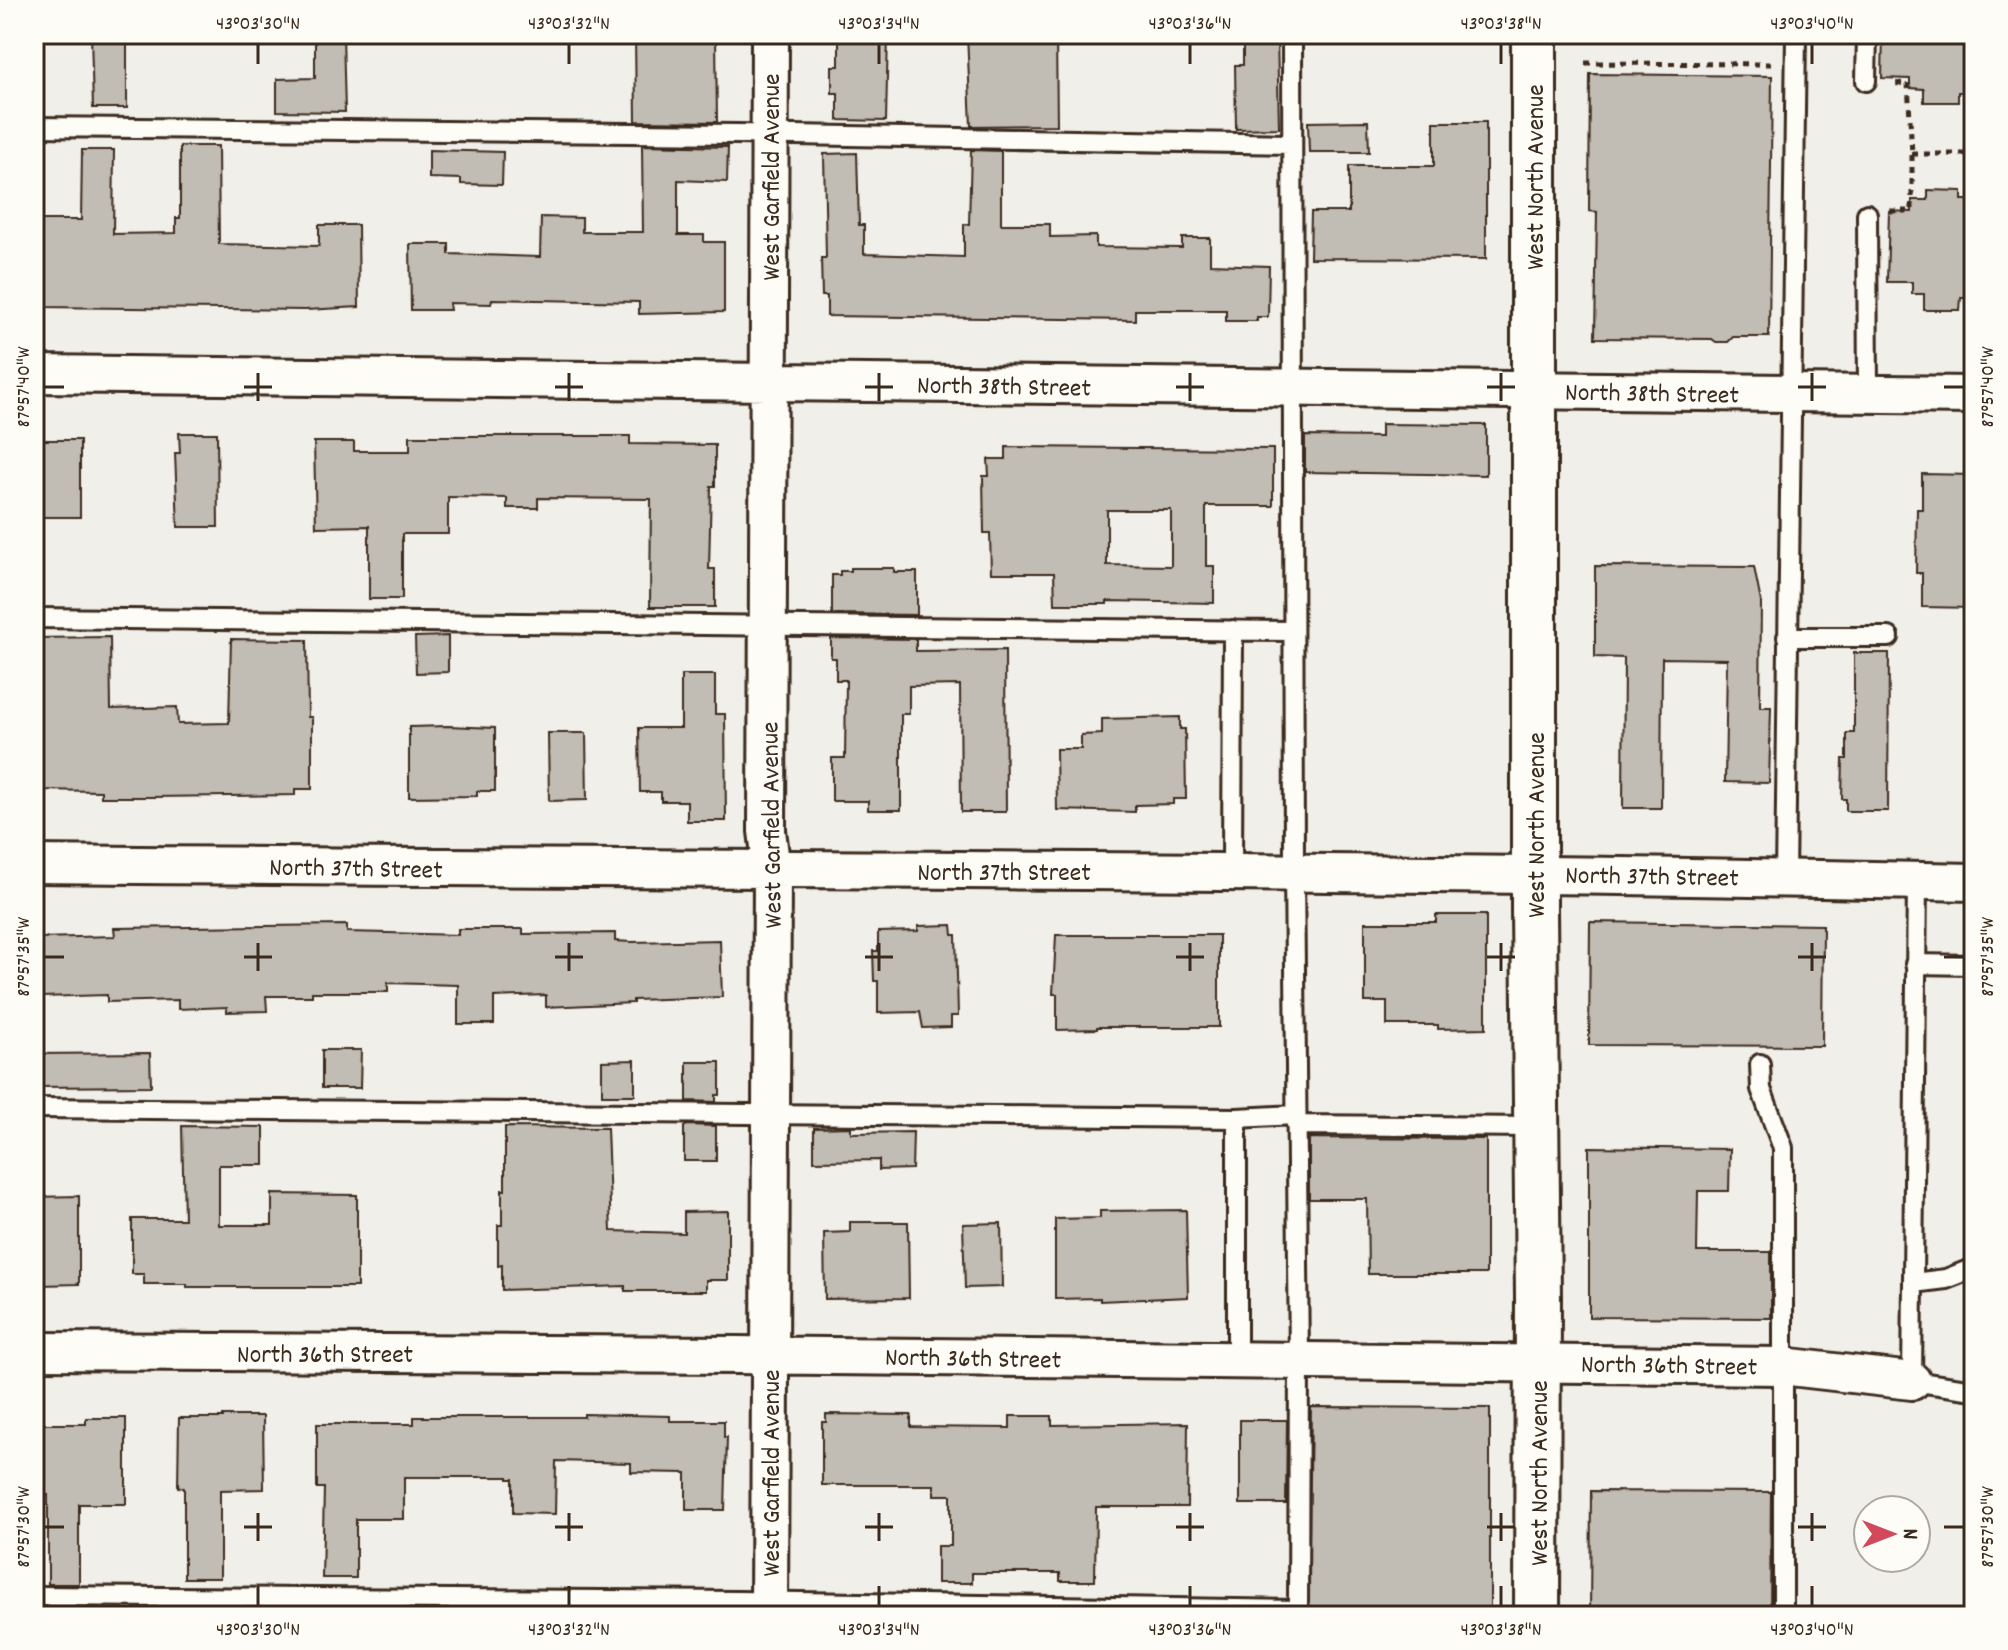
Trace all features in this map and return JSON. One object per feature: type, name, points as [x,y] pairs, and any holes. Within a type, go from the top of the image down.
[{"type":"main road","name":"West North Avenue","points":[[1534,34],[1537,1616]]},
{"type":"street","name":"West Garfield Avenue","points":[[769,1609],[772,870],[767,848],[770,34]]},
{"type":"street","name":"North 38th Street","points":[[34,374],[1974,395]]},
{"type":"street","name":"North 37th Street","points":[[34,864],[1294,871],[1974,882]]},
{"type":"street","name":"North 36th Street","points":[[34,1351],[1782,1366],[1912,1381]]},
{"type":"lane","points":[[34,1596],[769,1609],[1298,1610],[1292,34]]},
{"type":"lane","points":[[1785,877],[1796,34]]},
{"type":"lane","points":[[1866,81],[1867,34]]},
{"type":"lane","points":[[34,127],[1291,144]]},
{"type":"lane","points":[[1867,214],[1868,395]]},
{"type":"lane","points":[[34,618],[1293,631]]},
{"type":"lane","points":[[1232,871],[1233,630]]},
{"type":"lane","points":[[1787,637],[1889,637]]},
{"type":"lane","points":[[1917,881],[1912,1381],[1974,1390]]},
{"type":"lane","points":[[1915,964],[1974,965]]},
{"type":"lane","points":[[1760,1064],[1761,1089],[1783,1148],[1783,1616]]},
{"type":"lane","points":[[34,1108],[1237,1118],[1537,1127]]},
{"type":"lane","points":[[1237,1118],[1237,1360]]},
{"type":"lane","points":[[1913,1283],[1946,1279],[1974,1268]]},
{"type":"path","points":[[1585,63],[1782,65]]},
{"type":"path","points":[[1866,81],[1908,83],[1912,154],[1912,211],[1867,214]]},
{"type":"path","points":[[1912,154],[1974,154]]},
{"type":"building","points":[[91,34],[127,34],[127,108],[93,108]]},
{"type":"building","points":[[315,34],[343,34],[345,112],[277,111],[277,79],[315,78]]},
{"type":"building","points":[[635,34],[716,34],[717,122],[636,121]]},
{"type":"building","points":[[839,34],[888,34],[886,121],[838,120],[838,93],[832,93],[832,66],[839,66]]},
{"type":"building","points":[[967,34],[1056,34],[1057,125],[971,126]]},
{"type":"building","points":[[1243,34],[1277,34],[1279,128],[1236,129],[1235,65],[1243,65]]},
{"type":"building","points":[[1883,34],[1974,34],[1973,92],[1958,92],[1958,102],[1924,102],[1924,89],[1910,88],[1910,79],[1882,78]]},
{"type":"building","points":[[1590,74],[1772,76],[1769,337],[1733,337],[1728,342],[1712,339],[1595,338],[1597,212],[1589,211]]},
{"type":"building","points":[[1368,121],[1369,152],[1309,152],[1308,122]]},
{"type":"building","points":[[1434,122],[1486,122],[1486,259],[1310,258],[1311,212],[1349,212],[1349,166],[1434,166]]},
{"type":"building","points":[[642,145],[728,147],[727,182],[678,180],[678,235],[704,235],[704,242],[724,242],[724,312],[639,314],[639,302],[492,299],[491,304],[449,303],[450,310],[411,310],[410,244],[449,244],[449,254],[540,257],[541,217],[582,218],[582,232],[643,232]]},
{"type":"building","points":[[180,146],[218,146],[219,244],[319,246],[319,225],[358,225],[359,307],[306,310],[40,307],[40,220],[81,220],[82,150],[114,150],[113,234],[176,233],[176,218],[180,218]]},
{"type":"building","points":[[429,150],[503,152],[502,185],[461,184],[461,179],[429,178]]},
{"type":"building","points":[[971,150],[1001,151],[1001,224],[1050,224],[1050,237],[1096,236],[1096,247],[1182,248],[1182,238],[1210,238],[1210,264],[1269,266],[1268,317],[1257,317],[1257,321],[1226,321],[1226,310],[1135,310],[1135,320],[827,316],[827,296],[822,296],[821,258],[826,258],[824,154],[857,153],[859,225],[864,225],[864,254],[964,257],[964,224],[969,224]]},
{"type":"building","points":[[1928,190],[1962,191],[1962,200],[1974,200],[1974,298],[1961,298],[1960,310],[1924,310],[1924,294],[1912,294],[1912,282],[1887,282],[1889,211],[1912,212],[1912,200],[1928,200]]},
{"type":"building","points":[[1381,424],[1486,425],[1486,475],[1305,472],[1305,436],[1381,437]]},
{"type":"building","points":[[179,433],[217,433],[218,527],[178,527],[175,453],[180,453]]},
{"type":"building","points":[[410,436],[630,436],[630,444],[715,445],[709,569],[715,569],[715,607],[650,607],[651,499],[538,498],[538,508],[507,508],[507,498],[448,497],[448,534],[402,534],[402,599],[369,599],[369,526],[316,527],[314,442],[354,442],[354,451],[410,451]]},
{"type":"building","points":[[39,440],[80,440],[80,517],[39,517]]},
{"type":"building","points":[[1006,447],[1273,449],[1273,506],[1206,506],[1206,566],[1214,566],[1214,603],[1107,601],[1107,604],[1055,604],[1054,573],[991,573],[990,533],[984,533],[983,476],[989,476],[988,459],[1006,459]],"holes":[[[1107,510],[1171,510],[1171,566],[1107,565]]]},
{"type":"building","points":[[1922,474],[1974,475],[1974,608],[1922,607],[1922,573],[1916,573],[1917,509],[1922,509]]},
{"type":"building","points":[[1595,566],[1754,567],[1761,602],[1760,707],[1771,707],[1769,783],[1725,782],[1727,659],[1662,658],[1661,808],[1623,808],[1624,658],[1595,657]]},
{"type":"building","points":[[851,568],[894,568],[894,572],[917,572],[917,615],[832,614],[832,575],[851,571]]},
{"type":"building","points":[[448,636],[448,672],[416,673],[415,637]]},
{"type":"building","points":[[110,637],[111,709],[177,707],[178,724],[229,723],[231,639],[307,640],[308,717],[312,717],[312,789],[295,789],[295,795],[153,797],[101,797],[101,791],[34,790],[34,638]]},
{"type":"building","points":[[831,638],[916,639],[916,651],[1005,650],[1006,812],[961,812],[960,685],[909,686],[909,714],[901,714],[901,810],[868,810],[868,801],[832,801],[832,758],[845,758],[846,680],[836,680],[836,658],[831,658]]},
{"type":"building","points":[[1854,653],[1889,653],[1888,811],[1846,811],[1846,799],[1842,799],[1847,733],[1854,733]]},
{"type":"building","points":[[681,675],[715,675],[715,714],[725,714],[726,821],[687,821],[687,801],[661,801],[661,792],[640,792],[639,728],[681,728]]},
{"type":"building","points":[[1180,717],[1180,729],[1185,729],[1186,799],[1173,799],[1173,804],[1135,805],[1135,812],[1057,810],[1056,749],[1081,749],[1081,735],[1102,734],[1102,719]]},
{"type":"building","points":[[409,727],[495,728],[495,791],[477,791],[477,796],[409,797]]},
{"type":"building","points":[[548,733],[586,733],[587,800],[549,801]]},
{"type":"building","points":[[1436,915],[1486,915],[1486,1028],[1438,1029],[1438,1025],[1387,1025],[1387,1002],[1365,1002],[1365,922],[1436,922]]},
{"type":"building","points":[[1590,922],[1823,925],[1822,1046],[1589,1045]]},
{"type":"building","points":[[347,925],[347,932],[458,935],[458,929],[523,929],[523,934],[615,933],[615,941],[632,942],[720,940],[722,997],[546,1007],[546,995],[494,997],[494,1024],[458,1024],[458,985],[388,983],[388,992],[312,992],[312,996],[266,996],[267,1011],[227,1012],[227,1007],[178,1009],[178,1000],[107,1002],[107,995],[41,997],[39,938],[115,936],[114,928]]},
{"type":"building","points":[[952,925],[953,935],[956,935],[958,1016],[951,1016],[951,1027],[923,1028],[920,1012],[878,1013],[878,981],[874,981],[873,951],[878,951],[878,932],[918,931],[918,926]]},
{"type":"building","points":[[1056,935],[1219,935],[1219,1027],[1057,1030],[1057,994],[1053,994]]},
{"type":"building","points":[[322,1050],[361,1050],[360,1088],[322,1088]]},
{"type":"building","points":[[150,1053],[151,1086],[34,1087],[34,1054]]},
{"type":"building","points":[[635,1060],[635,1095],[602,1095],[602,1061]]},
{"type":"building","points":[[687,1062],[720,1062],[720,1095],[716,1095],[716,1102],[687,1101]]},
{"type":"building","points":[[182,1126],[264,1127],[264,1165],[219,1165],[219,1225],[272,1225],[272,1194],[357,1195],[357,1287],[187,1287],[187,1284],[144,1284],[144,1274],[132,1274],[132,1219],[184,1219]]},
{"type":"building","points":[[716,1126],[716,1161],[684,1161],[684,1127]]},
{"type":"building","points":[[505,1127],[607,1128],[611,1231],[684,1233],[684,1212],[728,1211],[728,1280],[706,1280],[706,1291],[625,1291],[625,1286],[502,1290],[502,1265],[498,1266],[498,1225],[502,1225],[502,1190],[505,1190]]},
{"type":"building","points":[[851,1127],[851,1133],[913,1132],[912,1169],[879,1170],[879,1160],[814,1161],[814,1128]]},
{"type":"building","points":[[1309,1138],[1486,1139],[1486,1274],[1368,1274],[1367,1199],[1309,1199]]},
{"type":"building","points":[[1589,1147],[1730,1149],[1729,1191],[1698,1191],[1697,1252],[1771,1252],[1771,1318],[1589,1317]]},
{"type":"building","points":[[79,1196],[79,1284],[34,1283],[34,1197]]},
{"type":"building","points":[[1186,1210],[1188,1297],[1100,1301],[1100,1298],[1055,1299],[1055,1219],[1100,1218],[1100,1211]]},
{"type":"building","points":[[850,1222],[908,1222],[909,1298],[825,1299],[824,1233],[850,1232]]},
{"type":"building","points":[[1001,1223],[1002,1287],[965,1288],[963,1224]]},
{"type":"building","points":[[1311,1407],[1490,1408],[1490,1616],[1308,1616]]},
{"type":"building","points":[[584,1414],[670,1416],[670,1421],[724,1421],[724,1437],[727,1437],[725,1510],[686,1510],[686,1473],[631,1472],[631,1463],[556,1461],[555,1514],[513,1513],[513,1479],[508,1477],[404,1477],[404,1519],[356,1519],[356,1578],[322,1578],[324,1488],[317,1488],[317,1424],[414,1424],[414,1417],[584,1417]]},
{"type":"building","points":[[826,1414],[911,1415],[911,1427],[1010,1428],[1010,1416],[1052,1416],[1052,1425],[1188,1423],[1187,1507],[1096,1507],[1095,1581],[1060,1581],[1060,1573],[972,1573],[972,1583],[937,1583],[937,1546],[951,1546],[951,1495],[934,1495],[934,1485],[822,1485],[822,1422],[826,1422]]},
{"type":"building","points":[[263,1416],[264,1489],[220,1490],[220,1578],[184,1578],[184,1488],[178,1487],[179,1418]]},
{"type":"building","points":[[86,1418],[126,1418],[126,1504],[79,1504],[79,1584],[48,1584],[48,1495],[34,1495],[34,1424],[86,1424]]},
{"type":"building","points":[[1240,1420],[1287,1420],[1286,1504],[1240,1504]]},
{"type":"building","points":[[1591,1491],[1771,1492],[1770,1616],[1590,1616]]},
{"type":"building","points":[[48,1608],[79,1608],[79,1616],[48,1616]]}]
